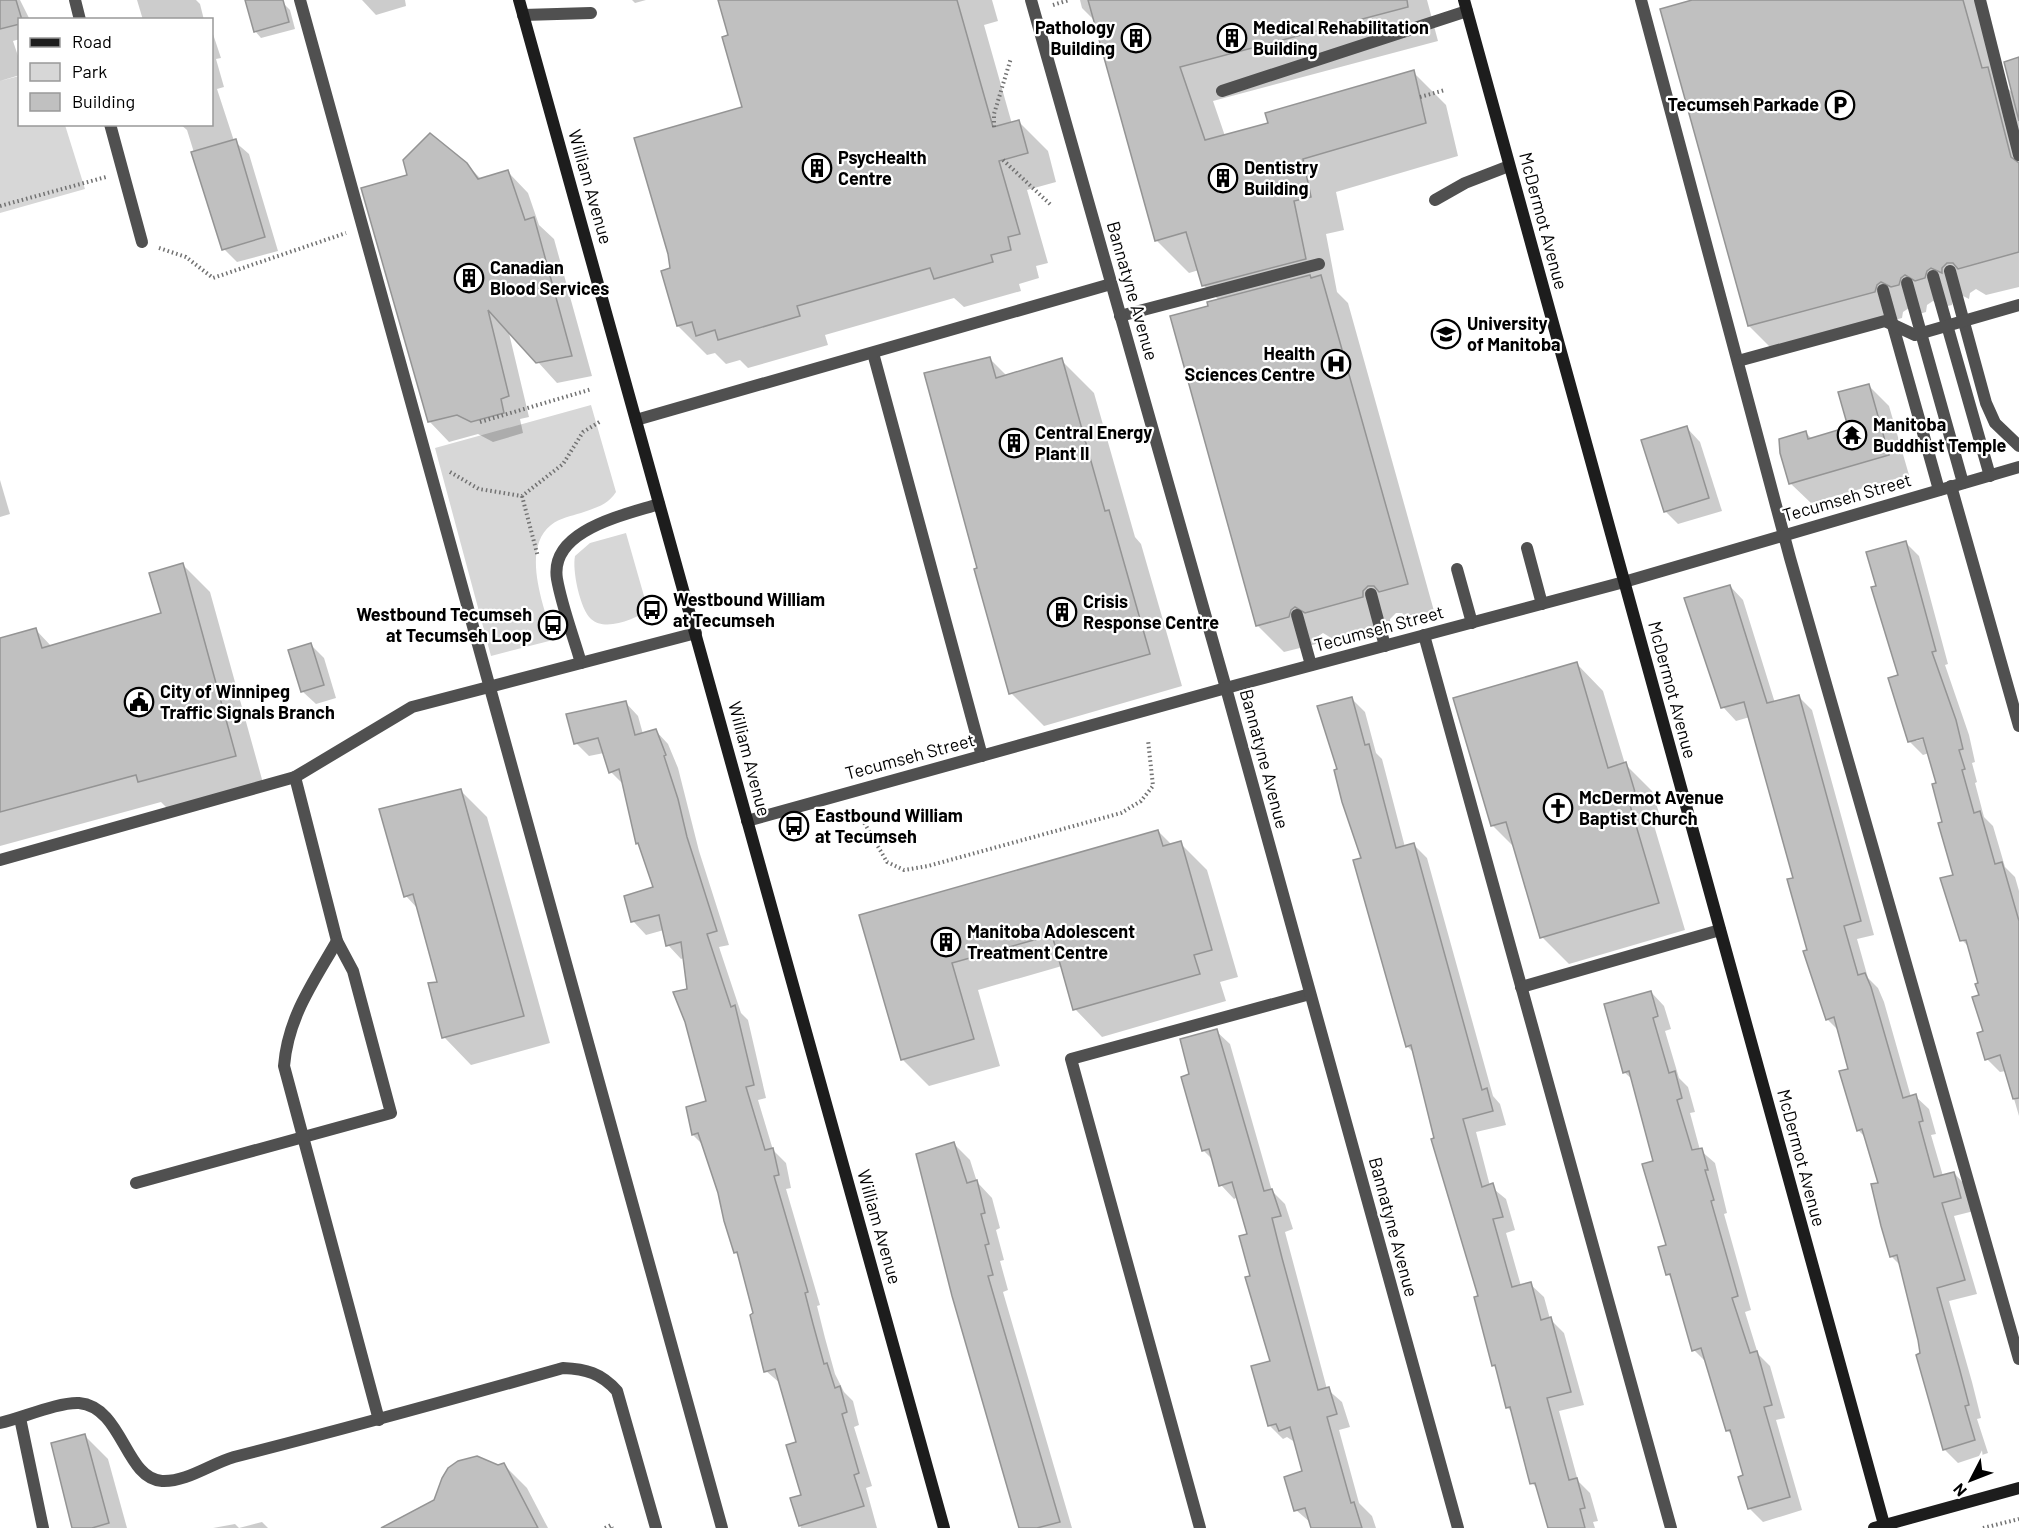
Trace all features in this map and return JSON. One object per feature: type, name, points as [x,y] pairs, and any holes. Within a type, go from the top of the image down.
[{"type":"main road","name":"William Avenue","points":[[519,0],[944,1528]]},
{"type":"main road","name":"McDermot Avenue","points":[[1465,5],[1720,930],[1881,1527]]},
{"type":"main road","points":[[1881,1527],[2019,1488]]},
{"type":"street","points":[[75,0],[80,18]]},
{"type":"street","points":[[300,0],[722,1528]]},
{"type":"street","name":"Bannatyne Avenue","points":[[1031,0],[1226,688],[1458,1528]]},
{"type":"street","points":[[1641,0],[1784,534],[2019,1359]]},
{"type":"street","points":[[1980,0],[2019,155]]},
{"type":"street","points":[[1222,91],[1465,5]]},
{"type":"street","points":[[523,15],[591,13]]},
{"type":"street","points":[[111,126],[142,242]]},
{"type":"street","points":[[1435,200],[1465,183],[1509,166]]},
{"type":"street","points":[[1120,316],[1319,264]]},
{"type":"street","points":[[1950,271],[1995,423],[2019,446]]},
{"type":"street","points":[[1933,276],[1990,476]]},
{"type":"street","points":[[1907,283],[1920,334],[1951,486],[2019,726]]},
{"type":"street","points":[[636,420],[1111,284]]},
{"type":"street","points":[[1882,290],[1892,325],[1951,486]]},
{"type":"street","points":[[1738,361],[1885,321],[1915,335],[2019,305]]},
{"type":"street","points":[[873,353],[982,756]]},
{"type":"street","name":"Tecumseh Street","points":[[747,820],[1226,688],[1624,582],[2019,467]]},
{"type":"street","points":[[580,663],[557,576],[561,557],[572,539],[590,528],[659,504]]},
{"type":"street","points":[[1527,548],[1542,604]]},
{"type":"street","points":[[1457,569],[1472,623]]},
{"type":"street","points":[[1371,594],[1385,646]]},
{"type":"street","points":[[1297,615],[1311,665]]},
{"type":"street","points":[[0,860],[295,777],[412,707],[696,633]]},
{"type":"street","points":[[1424,635],[1671,1528]]},
{"type":"street","points":[[136,1183],[391,1113],[353,970],[337,941],[295,777]]},
{"type":"street","points":[[1521,987],[1720,930]]},
{"type":"street","points":[[337,941],[297,1010],[286,1039],[284,1066],[301,1137],[379,1420]]},
{"type":"street","points":[[1200,1528],[1071,1059],[1310,994]]},
{"type":"street","points":[[0,1423],[73,1403],[88,1405],[109,1420],[134,1461],[147,1474],[159,1481],[181,1479],[213,1463],[379,1420],[563,1368],[584,1369],[600,1375],[617,1391],[621,1399],[656,1528]]},
{"type":"street","points":[[20,1418],[43,1528]]},
{"type":"path","points":[[1053,5],[1070,0]]},
{"type":"path","points":[[994,127],[994,114],[1011,58]]},
{"type":"path","points":[[1420,97],[1445,90]]},
{"type":"path","points":[[1003,160],[1052,206]]},
{"type":"path","points":[[0,206],[123,172]]},
{"type":"path","points":[[142,242],[186,257],[213,278],[341,233],[365,231]]},
{"type":"path","points":[[480,422],[592,389]]},
{"type":"path","points":[[429,468],[444,468],[479,489],[522,496],[563,464],[583,432],[601,421]]},
{"type":"path","points":[[862,819],[887,862],[904,870],[1121,813],[1142,801],[1153,786],[1148,740]]},
{"type":"path","points":[[1983,1528],[2019,1519]]},
{"type":"path","points":[[605,1528],[611,1525],[612,1528]]},
{"type":"green space","points":[[18,76],[18,126],[65,126],[85,189],[0,213],[0,81]]},
{"type":"green space","points":[[591,405],[616,492],[601,506],[554,523],[542,536],[537,549],[537,580],[553,640],[491,656],[435,448]]},
{"type":"green space","points":[[626,533],[648,610],[620,623],[597,623],[587,614],[580,598],[575,556],[590,543]]},
{"type":"building","points":[[0,0],[16,0],[21,18],[18,18],[18,24],[0,29]]},
{"type":"building","points":[[245,0],[283,0],[289,22],[254,32]]},
{"type":"building","name":"PsycHealth Centre","points":[[718,0],[957,0],[993,127],[1019,120],[1028,153],[999,161],[1020,234],[1008,237],[1011,250],[991,255],[993,262],[934,279],[930,268],[797,306],[800,316],[718,340],[715,330],[696,336],[692,322],[677,326],[661,271],[670,268],[668,254],[634,138],[742,107],[722,37],[728,35]]},
{"type":"building","name":"Dentistry Building","points":[[1088,0],[1407,0],[1408,7],[1180,67],[1205,140],[1268,123],[1265,113],[1414,70],[1426,123],[1303,159],[1311,197],[1294,201],[1306,259],[1202,286],[1186,232],[1155,241]]},
{"type":"building","name":"Tecumseh Parkade","points":[[1692,0],[1963,0],[1982,68],[1988,67],[2011,157],[2019,163],[2019,252],[1958,269],[1953,263],[1947,263],[1942,268],[1942,273],[1931,268],[1927,271],[1925,278],[1915,281],[1905,275],[1901,278],[1899,285],[1891,287],[1881,282],[1877,285],[1875,292],[1748,326],[1660,9]]},
{"type":"building","points":[[2019,57],[2019,121],[2004,62]]},
{"type":"building","name":"Canadian Blood Services","points":[[430,133],[467,163],[478,179],[508,170],[525,220],[534,217],[572,356],[536,363],[488,310],[509,396],[501,399],[504,413],[471,422],[457,415],[428,422],[361,188],[407,175],[403,160]]},
{"type":"building","points":[[236,139],[265,237],[222,250],[191,152]]},
{"type":"building","points":[[1310,275],[1311,278],[1321,275],[1408,584],[1379,592],[1374,586],[1368,586],[1363,591],[1363,597],[1305,613],[1295,607],[1291,610],[1289,617],[1256,626],[1170,316],[1208,306],[1207,302]]},
{"type":"building","points":[[990,357],[996,378],[1062,358],[1105,511],[1109,510],[1150,654],[1009,694],[974,569],[977,568],[924,373]]},
{"type":"building","name":"Manitoba Buddhist Temple","points":[[1869,384],[1889,455],[1789,484],[1780,453],[1779,439],[1806,431],[1808,439],[1848,427],[1838,392]]},
{"type":"building","points":[[1687,426],[1709,498],[1664,512],[1641,440]]},
{"type":"building","points":[[1906,541],[1936,651],[1932,652],[1956,720],[1963,749],[1959,750],[1965,769],[1962,770],[1974,813],[1980,811],[1995,864],[2002,862],[2019,921],[2019,1098],[2013,1099],[2000,1055],[1985,1060],[1977,1033],[1983,1031],[1972,997],[1979,995],[1975,984],[1978,983],[1966,940],[1960,941],[1940,878],[1953,875],[1938,823],[1942,822],[1932,784],[1936,783],[1923,738],[1908,742],[1888,678],[1898,675],[1871,587],[1876,586],[1866,552]]},
{"type":"building","name":"City of Winnipeg Traffic Signals Branch","points":[[183,563],[236,756],[138,782],[136,775],[0,812],[0,638],[36,628],[42,648],[161,613],[149,573]]},
{"type":"building","points":[[1730,585],[1767,703],[1799,695],[1861,921],[1844,926],[1858,975],[1865,973],[1871,987],[1903,1098],[1916,1094],[1923,1121],[1919,1122],[1934,1177],[1954,1172],[1961,1198],[1942,1203],[1965,1280],[1937,1288],[1969,1405],[1965,1406],[1975,1440],[1943,1450],[1916,1355],[1920,1353],[1918,1340],[1897,1255],[1890,1257],[1881,1226],[1871,1184],[1878,1183],[1862,1129],[1857,1131],[1839,1071],[1848,1069],[1834,1017],[1826,1020],[1803,951],[1807,950],[1787,879],[1793,878],[1744,702],[1721,708],[1684,598]]},
{"type":"building","points":[[311,643],[324,685],[301,692],[288,650]]},
{"type":"building","name":"McDermot Avenue Baptist Church","points":[[1577,662],[1608,768],[1626,762],[1635,792],[1627,795],[1659,903],[1540,938],[1506,822],[1491,826],[1453,698]]},
{"type":"building","points":[[1352,697],[1365,745],[1369,744],[1396,848],[1414,843],[1482,1090],[1487,1088],[1493,1111],[1463,1119],[1482,1187],[1493,1183],[1503,1217],[1493,1219],[1512,1287],[1531,1282],[1541,1320],[1551,1317],[1571,1392],[1547,1398],[1569,1480],[1577,1478],[1585,1508],[1580,1509],[1585,1528],[1548,1528],[1535,1483],[1530,1484],[1510,1407],[1506,1408],[1495,1365],[1492,1366],[1474,1297],[1478,1296],[1431,1139],[1434,1138],[1411,1045],[1406,1047],[1353,860],[1361,858],[1342,802],[1334,770],[1337,769],[1317,706]]},
{"type":"building","points":[[626,701],[635,735],[656,729],[666,755],[664,756],[687,837],[717,931],[707,934],[731,1007],[735,1005],[754,1085],[746,1087],[765,1150],[773,1148],[779,1175],[774,1176],[808,1292],[805,1293],[824,1364],[827,1363],[835,1388],[840,1386],[847,1412],[842,1414],[859,1473],[854,1475],[864,1506],[799,1526],[790,1498],[801,1495],[786,1445],[796,1442],[775,1369],[764,1372],[750,1315],[753,1313],[737,1252],[734,1253],[718,1193],[698,1133],[692,1135],[686,1107],[706,1101],[685,1022],[673,992],[687,989],[681,942],[666,946],[659,915],[631,922],[624,896],[653,887],[638,843],[636,844],[619,769],[609,773],[598,738],[574,744],[566,714]]},
{"type":"building","points":[[461,789],[524,1016],[442,1038],[428,983],[437,982],[413,894],[404,897],[379,809]]},
{"type":"building","name":"Manitoba Adolescent Treatment Centre","points":[[1158,830],[1163,846],[1181,841],[1212,950],[1194,955],[1200,974],[1073,1010],[1052,935],[952,963],[974,1039],[901,1060],[859,915]]},
{"type":"building","points":[[1651,991],[1658,1016],[1653,1018],[1669,1073],[1675,1071],[1682,1098],[1677,1100],[1692,1150],[1702,1148],[1708,1170],[1705,1170],[1714,1200],[1711,1201],[1738,1296],[1732,1298],[1750,1353],[1757,1351],[1772,1405],[1764,1407],[1790,1497],[1748,1509],[1738,1477],[1743,1475],[1730,1430],[1726,1431],[1701,1348],[1692,1351],[1670,1274],[1666,1275],[1658,1247],[1666,1245],[1642,1164],[1653,1161],[1629,1071],[1623,1073],[1604,1004]]},
{"type":"building","points":[[1217,1029],[1264,1191],[1272,1189],[1281,1216],[1272,1218],[1282,1258],[1318,1390],[1329,1387],[1337,1414],[1327,1417],[1351,1503],[1354,1502],[1362,1528],[1311,1528],[1305,1508],[1294,1511],[1284,1477],[1302,1471],[1290,1427],[1279,1431],[1276,1424],[1268,1426],[1251,1366],[1270,1361],[1245,1277],[1250,1276],[1239,1236],[1247,1234],[1232,1182],[1219,1186],[1209,1149],[1202,1151],[1181,1077],[1189,1074],[1180,1039]]},
{"type":"building","points":[[954,1142],[967,1183],[977,1180],[985,1213],[981,1214],[989,1244],[985,1245],[993,1275],[988,1276],[1060,1522],[1037,1528],[1019,1528],[952,1296],[916,1154]]},
{"type":"building","points":[[85,1434],[109,1523],[92,1528],[72,1528],[51,1443]]},
{"type":"building","points":[[477,1456],[498,1465],[504,1463],[538,1528],[381,1528],[434,1500],[448,1468],[458,1461]]},
{"type":"place","name":"Pathology Building","points":[[1136,38]]},
{"type":"place","name":"Medical Rehabilitation Building","points":[[1232,38]]},
{"type":"place","name":"Tecumseh Parkade","points":[[1840,105]]},
{"type":"place","name":"PsycHealth Centre","points":[[817,168]]},
{"type":"place","name":"Dentistry Building","points":[[1223,178]]},
{"type":"place","name":"Canadian Blood Services","points":[[469,278]]},
{"type":"place","name":"University of Manitoba","points":[[1446,334]]},
{"type":"place","name":"Health Sciences Centre","points":[[1336,364]]},
{"type":"place","name":"Manitoba Buddhist Temple","points":[[1852,435]]},
{"type":"place","name":"Central Energy Plant II","points":[[1014,443]]},
{"type":"place","name":"Westbound William at Tecumseh","points":[[652,610]]},
{"type":"place","name":"Crisis Response Centre","points":[[1062,612]]},
{"type":"place","name":"Westbound Tecumseh at Tecumseh Loop","points":[[553,625]]},
{"type":"place","name":"City of Winnipeg Traffic Signals Branch","points":[[139,702]]},
{"type":"place","name":"McDermot Avenue Baptist Church","points":[[1558,808]]},
{"type":"place","name":"Eastbound William at Tecumseh","points":[[794,826]]},
{"type":"place","name":"Manitoba Adolescent Treatment Centre","points":[[946,942]]}]
